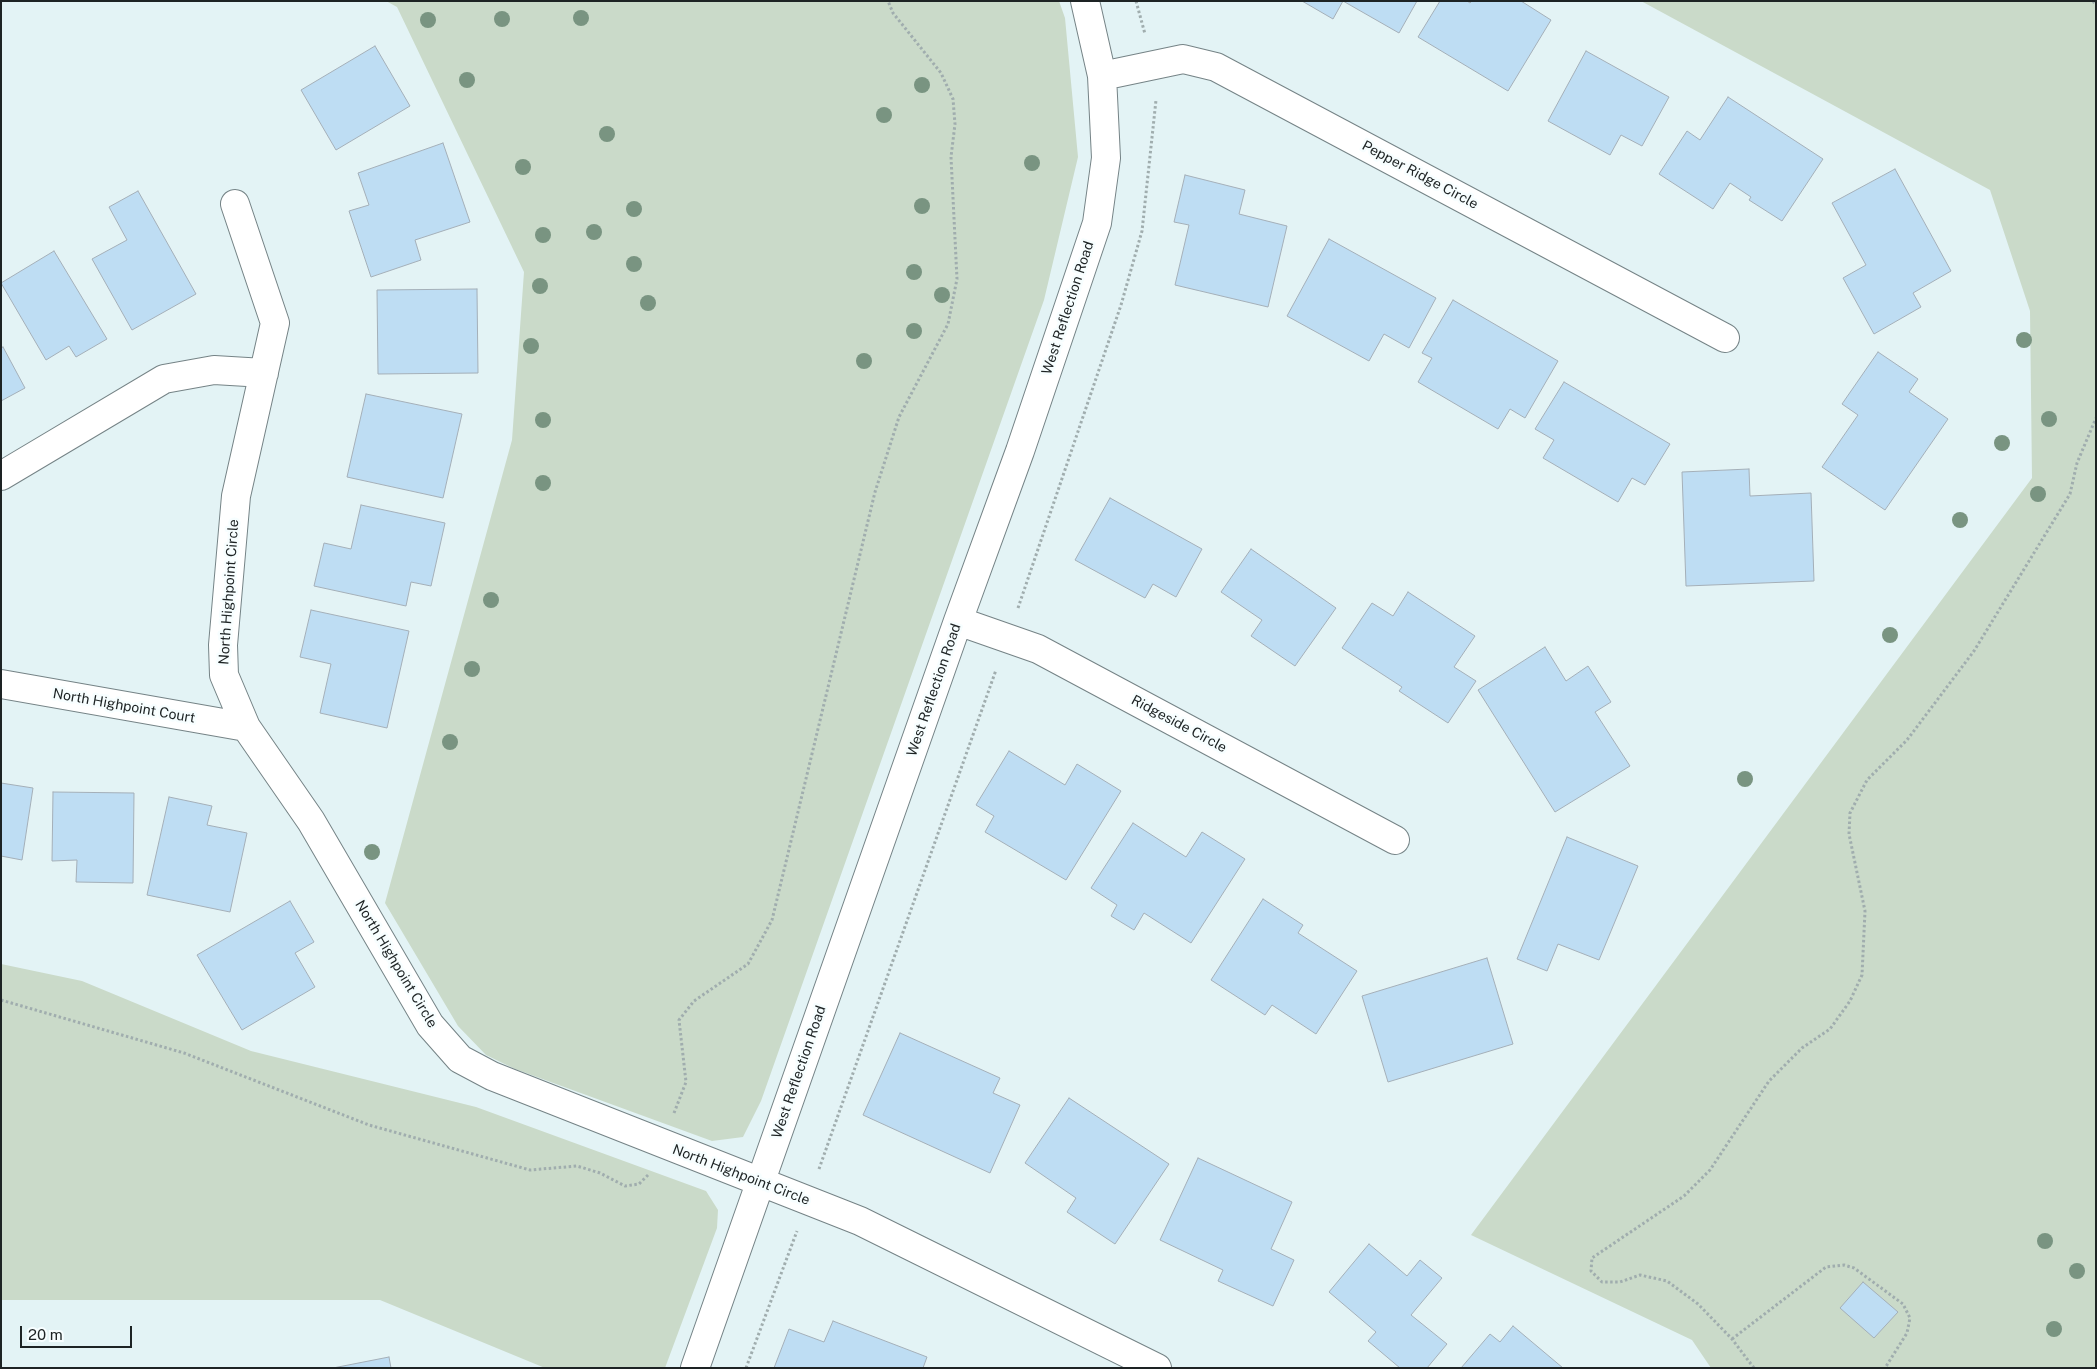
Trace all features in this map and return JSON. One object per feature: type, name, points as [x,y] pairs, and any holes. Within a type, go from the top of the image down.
[{"type":"street","name":"West Reflection Road","points":[[695,1368],[958,621],[1020,451],[1097,223],[1106,158],[1102,76],[1085,1]]},
{"type":"street","name":"Pepper Ridge Circle","points":[[1102,76],[1184,60],[1216,67],[1725,338]]},
{"type":"street","name":"North Highpoint Circle","points":[[235,204],[275,323],[236,496],[223,645],[224,675],[246,727],[311,821],[430,1024],[460,1059],[492,1076],[860,1222],[1157,1368]]},
{"type":"street","points":[[1,476],[164,380],[214,370],[264,373]]},
{"type":"street","name":"Ridgeside Circle","points":[[958,621],[1038,649],[1395,840]]},
{"type":"street","name":"North Highpoint Court","points":[[1,684],[246,727]]},
{"type":"path","points":[[1,1000],[184,1053],[369,1126],[530,1170],[577,1166],[600,1173],[625,1186],[639,1184],[648,1176],[663,1144],[686,1082],[679,1020],[694,1000],[748,964],[772,920],[875,492],[899,417],[948,324],[957,279],[951,157],[955,124],[953,99],[941,73],[893,13],[888,1]]},
{"type":"path","points":[[746,1368],[808,1201],[1007,638],[1121,305],[1142,231],[1156,99],[1147,42],[1136,1]]},
{"type":"path","points":[[2093,1],[2096,5]]},
{"type":"path","points":[[1754,1368],[1732,1339],[1698,1304],[1667,1281],[1640,1275],[1620,1282],[1602,1282],[1591,1270],[1592,1258],[1684,1196],[1710,1170],[1769,1081],[1802,1048],[1830,1029],[1850,1001],[1862,976],[1865,911],[1849,834],[1850,813],[1867,780],[1907,740],[1974,651],[2070,494],[2077,463],[2096,418]]},
{"type":"path","points":[[1732,1339],[1826,1267],[1844,1265],[1854,1268],[1903,1304],[1910,1318],[1907,1333],[1885,1368]]},
{"type":"green space","points":[[386,1],[1059,1],[1065,18],[1078,157],[1044,300],[761,1101],[743,1137],[712,1141],[515,1069],[486,1055],[458,1026],[385,903],[512,440],[524,272],[397,7]]},
{"type":"green space","points":[[1641,1],[2096,1],[2096,1368],[1711,1368],[1692,1340],[1471,1235],[2032,478],[2030,311],[1990,190]]},
{"type":"green space","points":[[1,964],[82,981],[251,1051],[476,1107],[706,1191],[718,1210],[717,1228],[665,1368],[545,1368],[380,1300],[1,1300]]},
{"type":"building","points":[[1302,1],[1343,1],[1333,19]]},
{"type":"building","points":[[1343,1],[1417,1],[1399,33]]},
{"type":"building","points":[[1440,1],[1467,1],[1470,3],[1472,1],[1521,1],[1551,20],[1508,91],[1418,37]]},
{"type":"building","points":[[375,46],[410,106],[336,150],[301,90]]},
{"type":"building","points":[[1586,51],[1669,97],[1642,146],[1621,135],[1610,155],[1548,121]]},
{"type":"building","points":[[1728,97],[1823,159],[1782,221],[1749,200],[1751,197],[1730,183],[1713,209],[1659,174],[1687,131],[1700,140]]},
{"type":"building","points":[[443,143],[470,222],[415,240],[421,260],[371,277],[349,211],[369,205],[358,173]]},
{"type":"building","points":[[1895,169],[1951,271],[1913,293],[1921,307],[1874,334],[1843,278],[1866,265],[1832,203]]},
{"type":"building","points":[[1185,175],[1245,190],[1239,214],[1287,226],[1268,307],[1175,285],[1189,225],[1174,222]]},
{"type":"building","points":[[138,191],[196,294],[132,330],[92,259],[127,240],[109,207]]},
{"type":"building","points":[[1329,239],[1436,298],[1409,348],[1384,334],[1369,361],[1287,316]]},
{"type":"building","points":[[54,251],[107,339],[76,357],[69,346],[46,360],[1,283]]},
{"type":"building","points":[[477,289],[478,373],[378,374],[377,290]]},
{"type":"building","points":[[1453,300],[1558,361],[1525,418],[1510,409],[1498,429],[1418,382],[1432,358],[1422,353]]},
{"type":"building","points":[[3,347],[25,388],[1,401],[1,348]]},
{"type":"building","points":[[1878,352],[1918,379],[1909,392],[1948,419],[1885,510],[1822,467],[1858,415],[1842,404]]},
{"type":"building","points":[[1564,382],[1670,444],[1645,485],[1632,478],[1618,502],[1543,458],[1554,440],[1535,429]]},
{"type":"building","points":[[366,394],[462,414],[443,498],[347,477]]},
{"type":"building","points":[[1749,469],[1750,496],[1811,493],[1814,581],[1686,586],[1682,472]]},
{"type":"building","points":[[1110,498],[1202,549],[1176,597],[1153,584],[1145,598],[1075,560]]},
{"type":"building","points":[[361,505],[445,523],[431,586],[411,582],[406,606],[314,586],[324,543],[351,549]]},
{"type":"building","points":[[1251,549],[1336,608],[1295,666],[1251,636],[1262,620],[1221,592]]},
{"type":"building","points":[[1408,592],[1475,636],[1454,667],[1476,681],[1448,723],[1399,691],[1402,687],[1342,648],[1372,603],[1393,616]]},
{"type":"building","points":[[311,610],[409,631],[387,728],[320,713],[331,664],[300,657]]},
{"type":"building","points":[[1545,647],[1566,681],[1588,666],[1611,702],[1595,712],[1630,766],[1555,812],[1478,690]]},
{"type":"building","points":[[1009,751],[1065,785],[1077,764],[1121,791],[1066,880],[985,832],[994,816],[976,805]]},
{"type":"building","points":[[1,783],[33,788],[22,860],[1,856]]},
{"type":"building","points":[[53,792],[134,793],[133,883],[76,882],[77,860],[52,861]]},
{"type":"building","points":[[169,797],[212,806],[207,825],[247,833],[230,912],[147,895]]},
{"type":"building","points":[[1133,823],[1186,857],[1202,832],[1245,859],[1191,943],[1144,913],[1134,930],[1111,916],[1117,905],[1091,888]]},
{"type":"building","points":[[1567,837],[1638,866],[1599,960],[1558,944],[1547,971],[1517,959]]},
{"type":"building","points":[[1263,899],[1303,925],[1298,933],[1357,971],[1316,1034],[1272,1005],[1265,1015],[1211,980]]},
{"type":"building","points":[[290,901],[314,942],[295,953],[315,987],[242,1030],[197,955]]},
{"type":"building","points":[[1487,958],[1513,1044],[1388,1082],[1362,996]]},
{"type":"building","points":[[900,1033],[1000,1078],[993,1093],[1020,1105],[990,1173],[863,1115]]},
{"type":"building","points":[[1069,1098],[1169,1164],[1115,1244],[1067,1212],[1076,1198],[1025,1163]]},
{"type":"building","points":[[1198,1158],[1292,1202],[1271,1249],[1294,1260],[1273,1306],[1218,1281],[1223,1270],[1160,1240]]},
{"type":"building","points":[[1369,1244],[1407,1276],[1420,1260],[1442,1278],[1411,1315],[1447,1344],[1427,1368],[1400,1368],[1368,1341],[1376,1332],[1329,1292]]},
{"type":"building","points":[[1863,1282],[1898,1312],[1874,1338],[1840,1308]]},
{"type":"building","points":[[833,1321],[927,1357],[923,1368],[774,1368],[789,1329],[824,1342]]},
{"type":"building","points":[[1513,1326],[1563,1368],[1461,1368],[1490,1334],[1500,1342]]},
{"type":"building","points":[[389,1357],[391,1368],[333,1368]]}]
